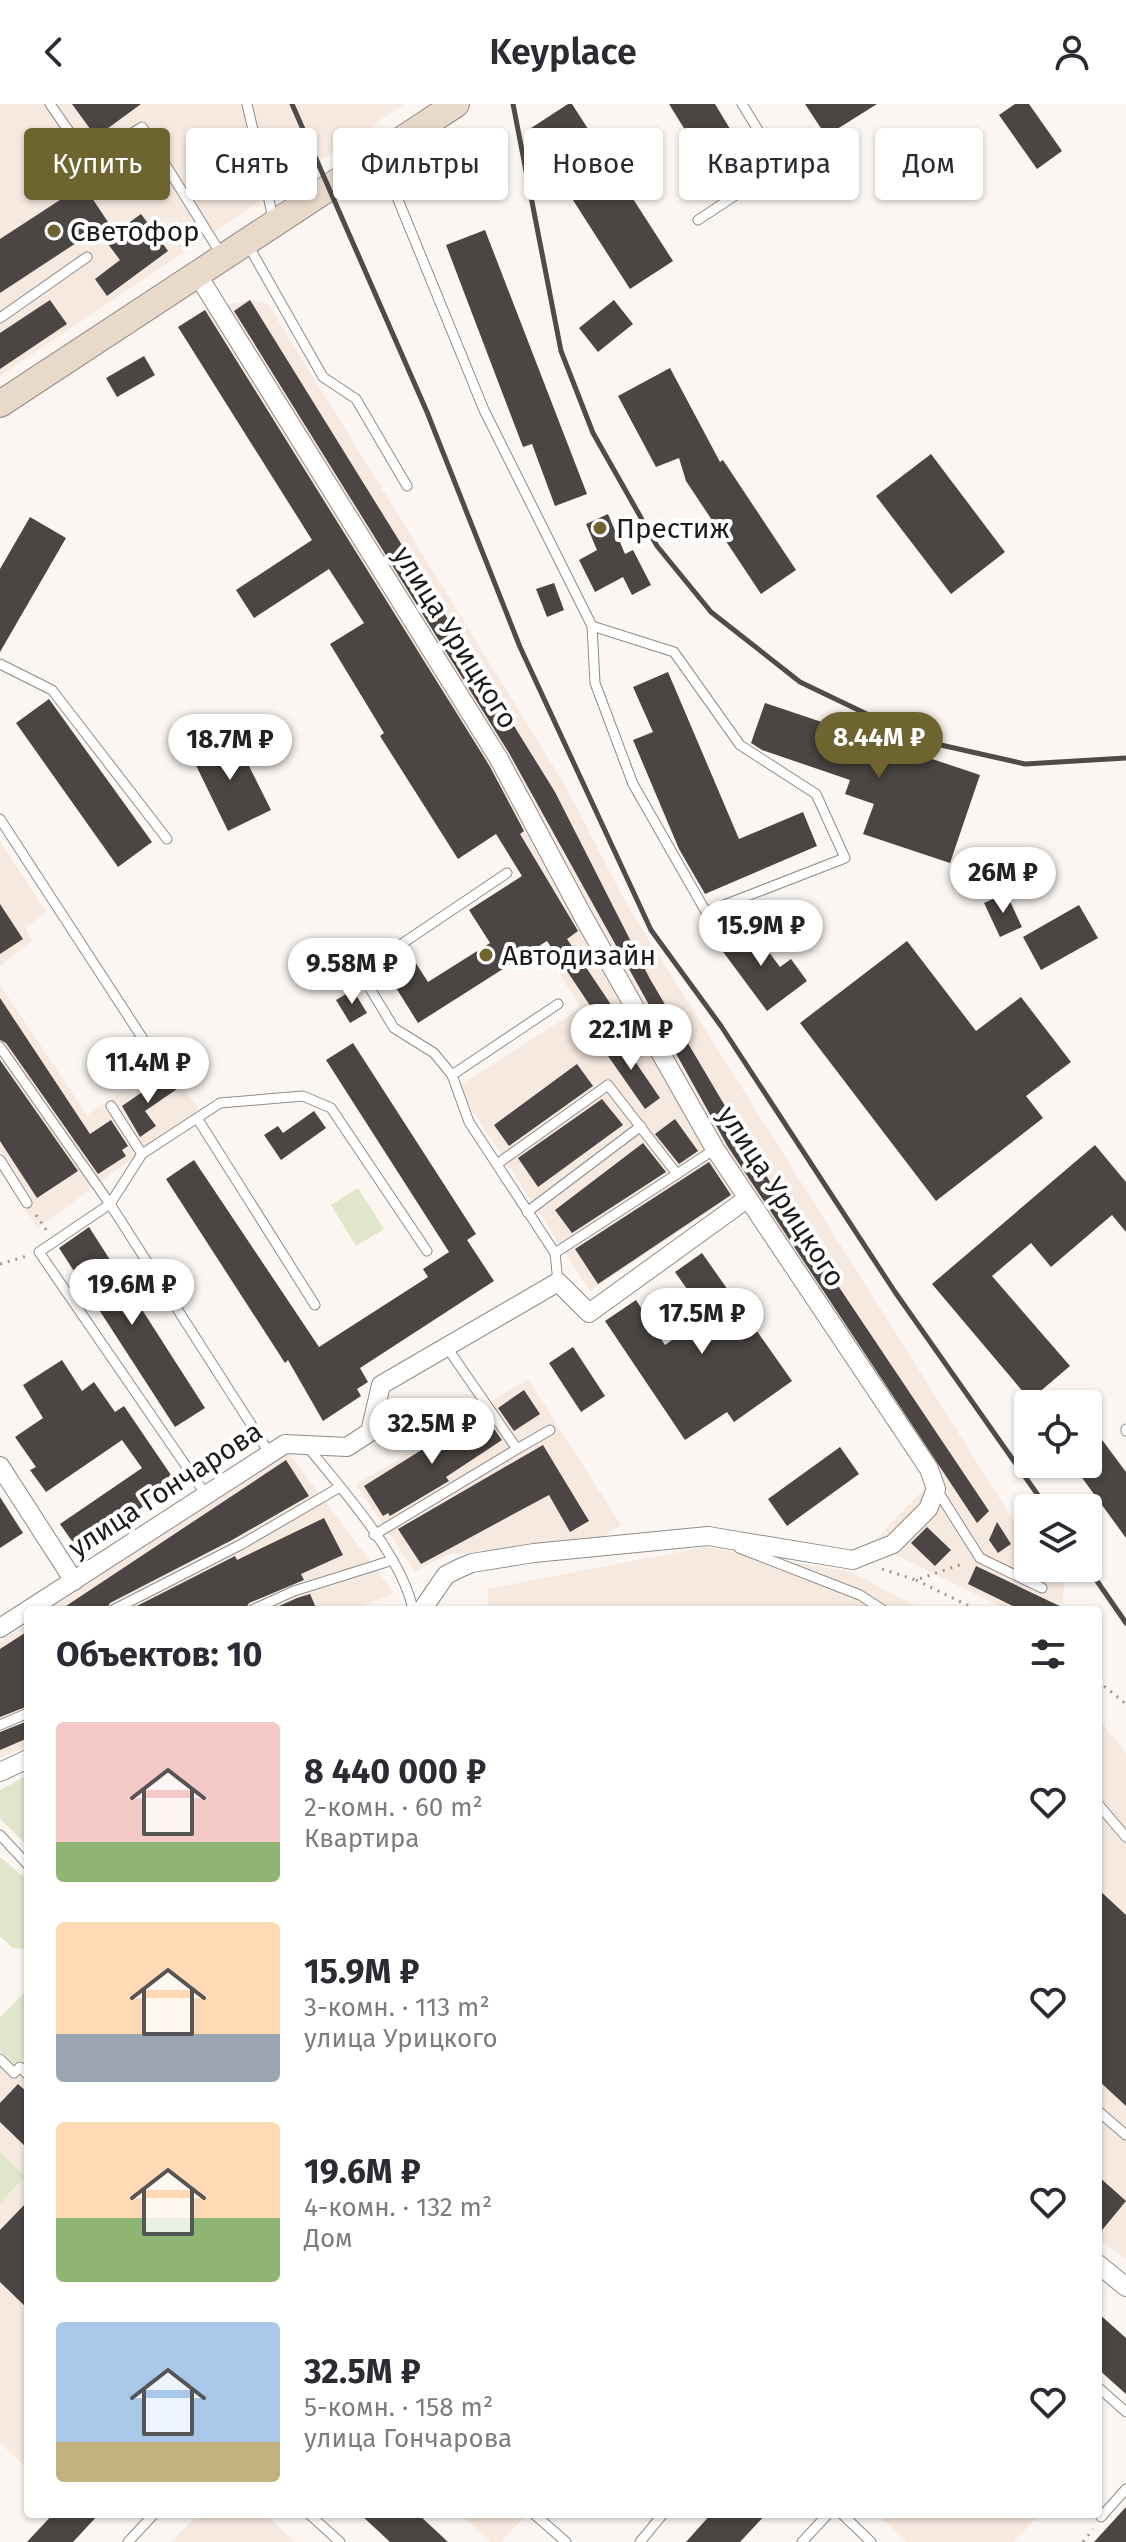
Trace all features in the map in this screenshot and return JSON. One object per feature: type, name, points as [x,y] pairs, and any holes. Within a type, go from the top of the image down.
[{"type":"street","points":[[420,128],[456,104]]},
{"type":"street","points":[[0,404],[333,185]]},
{"type":"street","name":"улица Урицкого","points":[[197,274],[499,759],[584,918],[715,1149],[929,1469],[936,1489]]},
{"type":"street","points":[[558,1282],[589,1313],[748,1198]]},
{"type":"street","name":"улица Гончарова","points":[[34,1606],[285,1444],[347,1447],[370,1432],[381,1385],[558,1282]]},
{"type":"street","points":[[0,1466],[74,1581]]},
{"type":"street","points":[[425,1606],[446,1575],[472,1563],[708,1536],[853,1560],[893,1544],[928,1509],[936,1489]]},
{"type":"street","name":"улица Гончарова","points":[[0,1628],[24,1613]]},
{"type":"street","points":[[0,1772],[24,1761]]},
{"type":"street","points":[[1102,2267],[1126,2287]]},
{"type":"lane","points":[[50,104],[89,160],[142,127],[222,257]]},
{"type":"lane","points":[[247,104],[275,223]]},
{"type":"lane","points":[[698,220],[780,166],[742,104]]},
{"type":"lane","points":[[399,200],[484,410],[592,626],[595,683],[633,784],[706,912],[845,858],[816,794],[740,745],[674,652],[592,626]]},
{"type":"lane","points":[[247,242],[323,377],[356,399],[407,486]]},
{"type":"lane","points":[[0,318],[87,257]]},
{"type":"lane","points":[[0,664],[52,690],[167,839]]},
{"type":"lane","points":[[0,819],[143,1039]]},
{"type":"lane","points":[[507,873],[360,972],[394,1028],[434,1053],[452,1075],[469,1122],[555,1253],[558,1282]]},
{"type":"lane","points":[[452,1075],[558,1004]]},
{"type":"lane","points":[[0,1047],[110,1204],[270,1454]]},
{"type":"lane","points":[[497,1164],[608,1085],[677,1174]]},
{"type":"lane","points":[[206,1495],[39,1252],[110,1204],[142,1154],[220,1103],[303,1096],[331,1108],[427,1251]]},
{"type":"lane","points":[[111,1106],[142,1154]]},
{"type":"lane","points":[[197,1118],[315,1305]]},
{"type":"lane","points":[[527,1212],[641,1126]]},
{"type":"lane","points":[[555,1253],[715,1149]]},
{"type":"lane","points":[[0,1160],[27,1203]]},
{"type":"lane","points":[[446,1346],[517,1449]]},
{"type":"lane","points":[[374,1535],[550,1430]]},
{"type":"lane","points":[[304,1443],[393,1560],[409,1589],[412,1606]]},
{"type":"lane","points":[[121,1606],[242,1544],[340,1487]]},
{"type":"lane","points":[[936,1489],[980,1558],[1042,1588]]},
{"type":"lane","points":[[708,1536],[860,1595],[877,1606]]},
{"type":"lane","points":[[261,1606],[294,1591],[393,1560]]},
{"type":"lane","points":[[0,1725],[24,1715]]},
{"type":"lane","points":[[1102,1809],[1126,1837]]},
{"type":"lane","points":[[0,1835],[24,1861]]},
{"type":"lane","points":[[0,2059],[14,2073],[20,2067],[24,2071]]},
{"type":"lane","points":[[1102,2114],[1126,2135]]},
{"type":"lane","points":[[1102,2391],[1126,2412]]},
{"type":"lane","points":[[1102,2516],[1126,2489]]},
{"type":"lane","points":[[128,2542],[150,2518]]},
{"type":"lane","points":[[313,2518],[340,2542]]},
{"type":"lane","points":[[539,2518],[566,2542]]},
{"type":"lane","points":[[640,2542],[660,2518]]},
{"type":"lane","points":[[802,2542],[824,2518]]},
{"type":"lane","points":[[846,2518],[871,2542]]},
{"type":"path","points":[[27,1203],[54,1241]]},
{"type":"path","points":[[0,1264],[39,1252]]},
{"type":"path","points":[[916,1580],[980,1558]]},
{"type":"path","points":[[853,1560],[916,1580],[969,1606]]},
{"type":"path","points":[[1102,1684],[1126,1704]]},
{"type":"shaded area","points":[[0,104],[404,104],[368,128],[333,128],[333,152],[317,163],[317,128],[186,128],[186,200],[261,200],[0,376]]},
{"type":"shaded area","points":[[251,300],[268,304],[566,787],[627,905],[1014,1522],[1014,1582],[1062,1582],[1065,1585],[1061,1606],[1000,1606],[872,1543],[928,1485],[738,1192],[590,1291],[457,1087],[581,1008],[545,951],[564,940],[178,327],[207,309]]},
{"type":"shaded area","points":[[0,841],[46,912],[25,928],[32,941],[0,966]]},
{"type":"shaded area","points":[[0,985],[87,1115],[163,1065],[199,1109],[38,1228],[0,1172]]},
{"type":"shaded area","points":[[528,1379],[621,1525],[597,1540],[447,1555],[415,1571],[356,1485]]},
{"type":"shaded area","points":[[288,1452],[394,1593],[363,1606],[54,1606]]},
{"type":"shaded area","points":[[705,1547],[851,1572],[915,1606],[489,1606],[487,1589]]},
{"type":"shaded area","points":[[24,1626],[24,1748],[0,1758],[0,1642]]},
{"type":"shaded area","points":[[1102,1723],[1126,1754],[1126,2259],[1102,2242]]},
{"type":"shaded area","points":[[24,1993],[24,2465],[0,2443],[0,2017]]},
{"type":"shaded area","points":[[195,2518],[269,2518],[294,2542],[171,2542]]},
{"type":"shaded area","points":[[464,2518],[523,2518],[501,2542],[490,2542]]},
{"type":"shaded area","points":[[882,2518],[1036,2518],[1013,2542],[907,2542]]},
{"type":"green space","points":[[358,1188],[384,1229],[356,1246],[331,1205]]},
{"type":"green space","points":[[24,1777],[24,1842],[0,1819],[0,1790]]},
{"type":"green space","points":[[0,1857],[24,1878],[24,1949],[13,1948],[0,1936]]},
{"type":"green space","points":[[24,1993],[24,2056],[15,2065],[0,2050],[0,2017]]},
{"type":"green space","points":[[0,2152],[24,2177],[0,2203]]},
{"type":"building","points":[[72,104],[141,104],[108,128],[89,128]]},
{"type":"building","points":[[572,104],[587,128],[531,128]]},
{"type":"building","points":[[669,104],[715,104],[729,128],[684,128]]},
{"type":"building","points":[[805,104],[877,104],[839,128],[821,128]]},
{"type":"building","points":[[1015,104],[1029,104],[1062,151],[1037,169],[999,115]]},
{"type":"building","name":"Светофор","points":[[60,200],[93,200],[108,222],[0,293],[0,239]]},
{"type":"building","points":[[573,200],[634,200],[673,261],[630,289]]},
{"type":"building","points":[[141,214],[168,251],[107,296],[95,279],[120,260],[105,240]]},
{"type":"building","points":[[485,230],[587,494],[555,506],[532,444],[523,447],[446,245]]},
{"type":"building","points":[[50,300],[67,324],[0,369],[0,333]]},
{"type":"building","points":[[250,300],[555,792],[650,979],[780,1199],[989,1511],[977,1523],[728,1147],[509,753],[234,311]]},
{"type":"building","points":[[614,300],[633,324],[598,352],[579,328]]},
{"type":"building","points":[[205,310],[489,765],[524,831],[520,834],[578,931],[567,939],[620,1018],[605,1028],[547,941],[418,1023],[383,967],[408,951],[428,982],[490,943],[469,910],[522,876],[496,834],[458,859],[380,736],[384,733],[330,644],[364,623],[329,569],[254,618],[236,590],[312,540],[178,327]]},
{"type":"building","points":[[144,356],[155,375],[117,397],[106,378]]},
{"type":"building","points":[[670,368],[720,462],[723,460],[796,570],[761,594],[686,481],[679,458],[656,467],[618,396]]},
{"type":"building","points":[[931,454],[1005,552],[951,594],[876,496]]},
{"type":"building","points":[[608,514],[625,554],[633,550],[651,585],[632,595],[623,577],[595,592],[579,560],[597,550],[586,524]]},
{"type":"building","points":[[30,517],[66,538],[0,652],[0,569]]},
{"type":"building","points":[[554,583],[564,610],[547,617],[536,589]]},
{"type":"building","points":[[668,672],[739,839],[803,812],[817,846],[705,894],[679,849],[633,740],[653,732],[633,687]]},
{"type":"building","points":[[49,699],[152,842],[118,867],[16,723]]},
{"type":"building","points":[[765,703],[980,775],[950,863],[863,834],[874,804],[845,794],[850,780],[762,750],[751,743]]},
{"type":"building","points":[[232,732],[271,810],[228,831],[190,753]]},
{"type":"building","points":[[1006,893],[1022,927],[1000,937],[984,903]]},
{"type":"building","points":[[0,904],[23,939],[0,954]]},
{"type":"building","points":[[1079,905],[1098,938],[1041,970],[1023,937]]},
{"type":"building","points":[[747,923],[780,967],[791,959],[807,981],[767,1011],[718,945]]},
{"type":"building","points":[[907,941],[976,1031],[1021,997],[1071,1062],[1026,1096],[1043,1118],[936,1201],[800,1023]]},
{"type":"building","points":[[353,990],[367,1013],[350,1023],[336,1000]]},
{"type":"building","points":[[0,998],[90,1134],[111,1120],[128,1146],[122,1150],[126,1156],[98,1174],[6,1043],[0,1040]]},
{"type":"building","points":[[617,1035],[660,1098],[645,1109],[601,1046]]},
{"type":"building","points":[[353,1043],[476,1234],[467,1240],[494,1281],[360,1368],[368,1382],[357,1389],[361,1396],[323,1421],[288,1360],[285,1363],[166,1179],[194,1160],[319,1347],[428,1277],[423,1269],[449,1252],[326,1060]]},
{"type":"building","points":[[0,1060],[78,1171],[37,1198],[0,1141]]},
{"type":"building","points":[[577,1064],[593,1086],[509,1146],[494,1125]]},
{"type":"building","points":[[167,1075],[177,1089],[145,1111],[156,1126],[140,1137],[122,1106]]},
{"type":"building","points":[[602,1099],[623,1125],[538,1187],[518,1158]]},
{"type":"building","points":[[314,1111],[326,1128],[281,1160],[264,1135],[278,1126],[283,1133]]},
{"type":"building","points":[[675,1119],[698,1151],[679,1164],[655,1134]]},
{"type":"building","points":[[643,1143],[666,1172],[572,1233],[555,1210]]},
{"type":"building","points":[[1095,1145],[1126,1182],[1126,1232],[1112,1215],[1051,1267],[1031,1243],[992,1276],[1070,1366],[1042,1390],[1022,1390],[932,1284]]},
{"type":"building","points":[[709,1162],[731,1195],[598,1284],[575,1249]]},
{"type":"building","points":[[89,1227],[205,1408],[175,1427],[59,1248]]},
{"type":"building","points":[[702,1253],[792,1381],[734,1422],[727,1412],[685,1440],[605,1321],[636,1300],[665,1345],[706,1316],[675,1272]]},
{"type":"building","points":[[573,1347],[605,1396],[581,1412],[549,1363]]},
{"type":"building","points":[[62,1360],[82,1391],[94,1382],[115,1412],[124,1406],[173,1478],[150,1493],[154,1499],[79,1551],[60,1524],[142,1468],[122,1440],[46,1492],[30,1470],[36,1467],[15,1437],[43,1418],[23,1385]]},
{"type":"building","points":[[524,1390],[540,1414],[514,1431],[498,1408]]},
{"type":"building","points":[[482,1412],[502,1440],[446,1477],[449,1481],[390,1516],[388,1513],[383,1516],[364,1486]]},
{"type":"building","points":[[1102,1440],[1126,1472],[1126,1538],[1102,1505],[1102,1494],[1094,1494],[1082,1478],[1102,1478]]},
{"type":"building","points":[[543,1445],[589,1521],[570,1532],[549,1495],[421,1564],[398,1529]]},
{"type":"building","points":[[840,1447],[859,1474],[787,1526],[768,1499]]},
{"type":"building","points":[[286,1460],[309,1496],[108,1606],[66,1606]]},
{"type":"building","points":[[0,1497],[23,1533],[0,1548]]},
{"type":"building","points":[[324,1518],[343,1555],[301,1574],[304,1580],[247,1606],[137,1606],[235,1556],[237,1560]]},
{"type":"building","points":[[997,1522],[1011,1544],[998,1553],[989,1540]]},
{"type":"building","points":[[927,1527],[951,1550],[935,1566],[911,1543]]},
{"type":"building","points":[[976,1566],[1060,1606],[1013,1606],[968,1584]]},
{"type":"building","points":[[310,1594],[315,1606],[279,1606]]},
{"type":"building","points":[[24,1634],[24,1708],[0,1717],[0,1649]]},
{"type":"building","points":[[24,1723],[24,1740],[0,1750],[0,1732]]},
{"type":"building","points":[[1102,1893],[1126,1915],[1126,2106],[1102,2084]]},
{"type":"building","points":[[18,2084],[24,2089],[24,2145],[0,2122],[0,2103]]},
{"type":"building","points":[[1102,2180],[1126,2201],[1102,2230]]},
{"type":"building","points":[[24,2205],[24,2305],[0,2282],[0,2230]]},
{"type":"building","points":[[1102,2317],[1126,2338],[1126,2394],[1102,2373]]},
{"type":"building","points":[[1126,2507],[1126,2542],[1094,2542]]},
{"type":"building","points":[[49,2518],[95,2518],[73,2542],[27,2542]]},
{"type":"building","points":[[364,2518],[422,2518],[448,2542],[390,2542]]},
{"type":"building","points":[[707,2518],[762,2518],[740,2542],[686,2542]]},
{"type":"railway","points":[[292,104],[427,412],[520,647],[651,930],[721,1026],[895,1292],[1037,1494]]},
{"type":"railway","points":[[513,104],[561,351],[593,433],[657,546],[711,612],[800,682],[923,741],[1025,764],[1126,758]]},
{"type":"railway","points":[[1098,1582],[1126,1623]]},
{"type":"place","name":"Светофор","points":[[54,231]]},
{"type":"place","name":"Престиж","points":[[600,528]]},
{"type":"place","name":"Автодизайн","points":[[486,955]]}]
